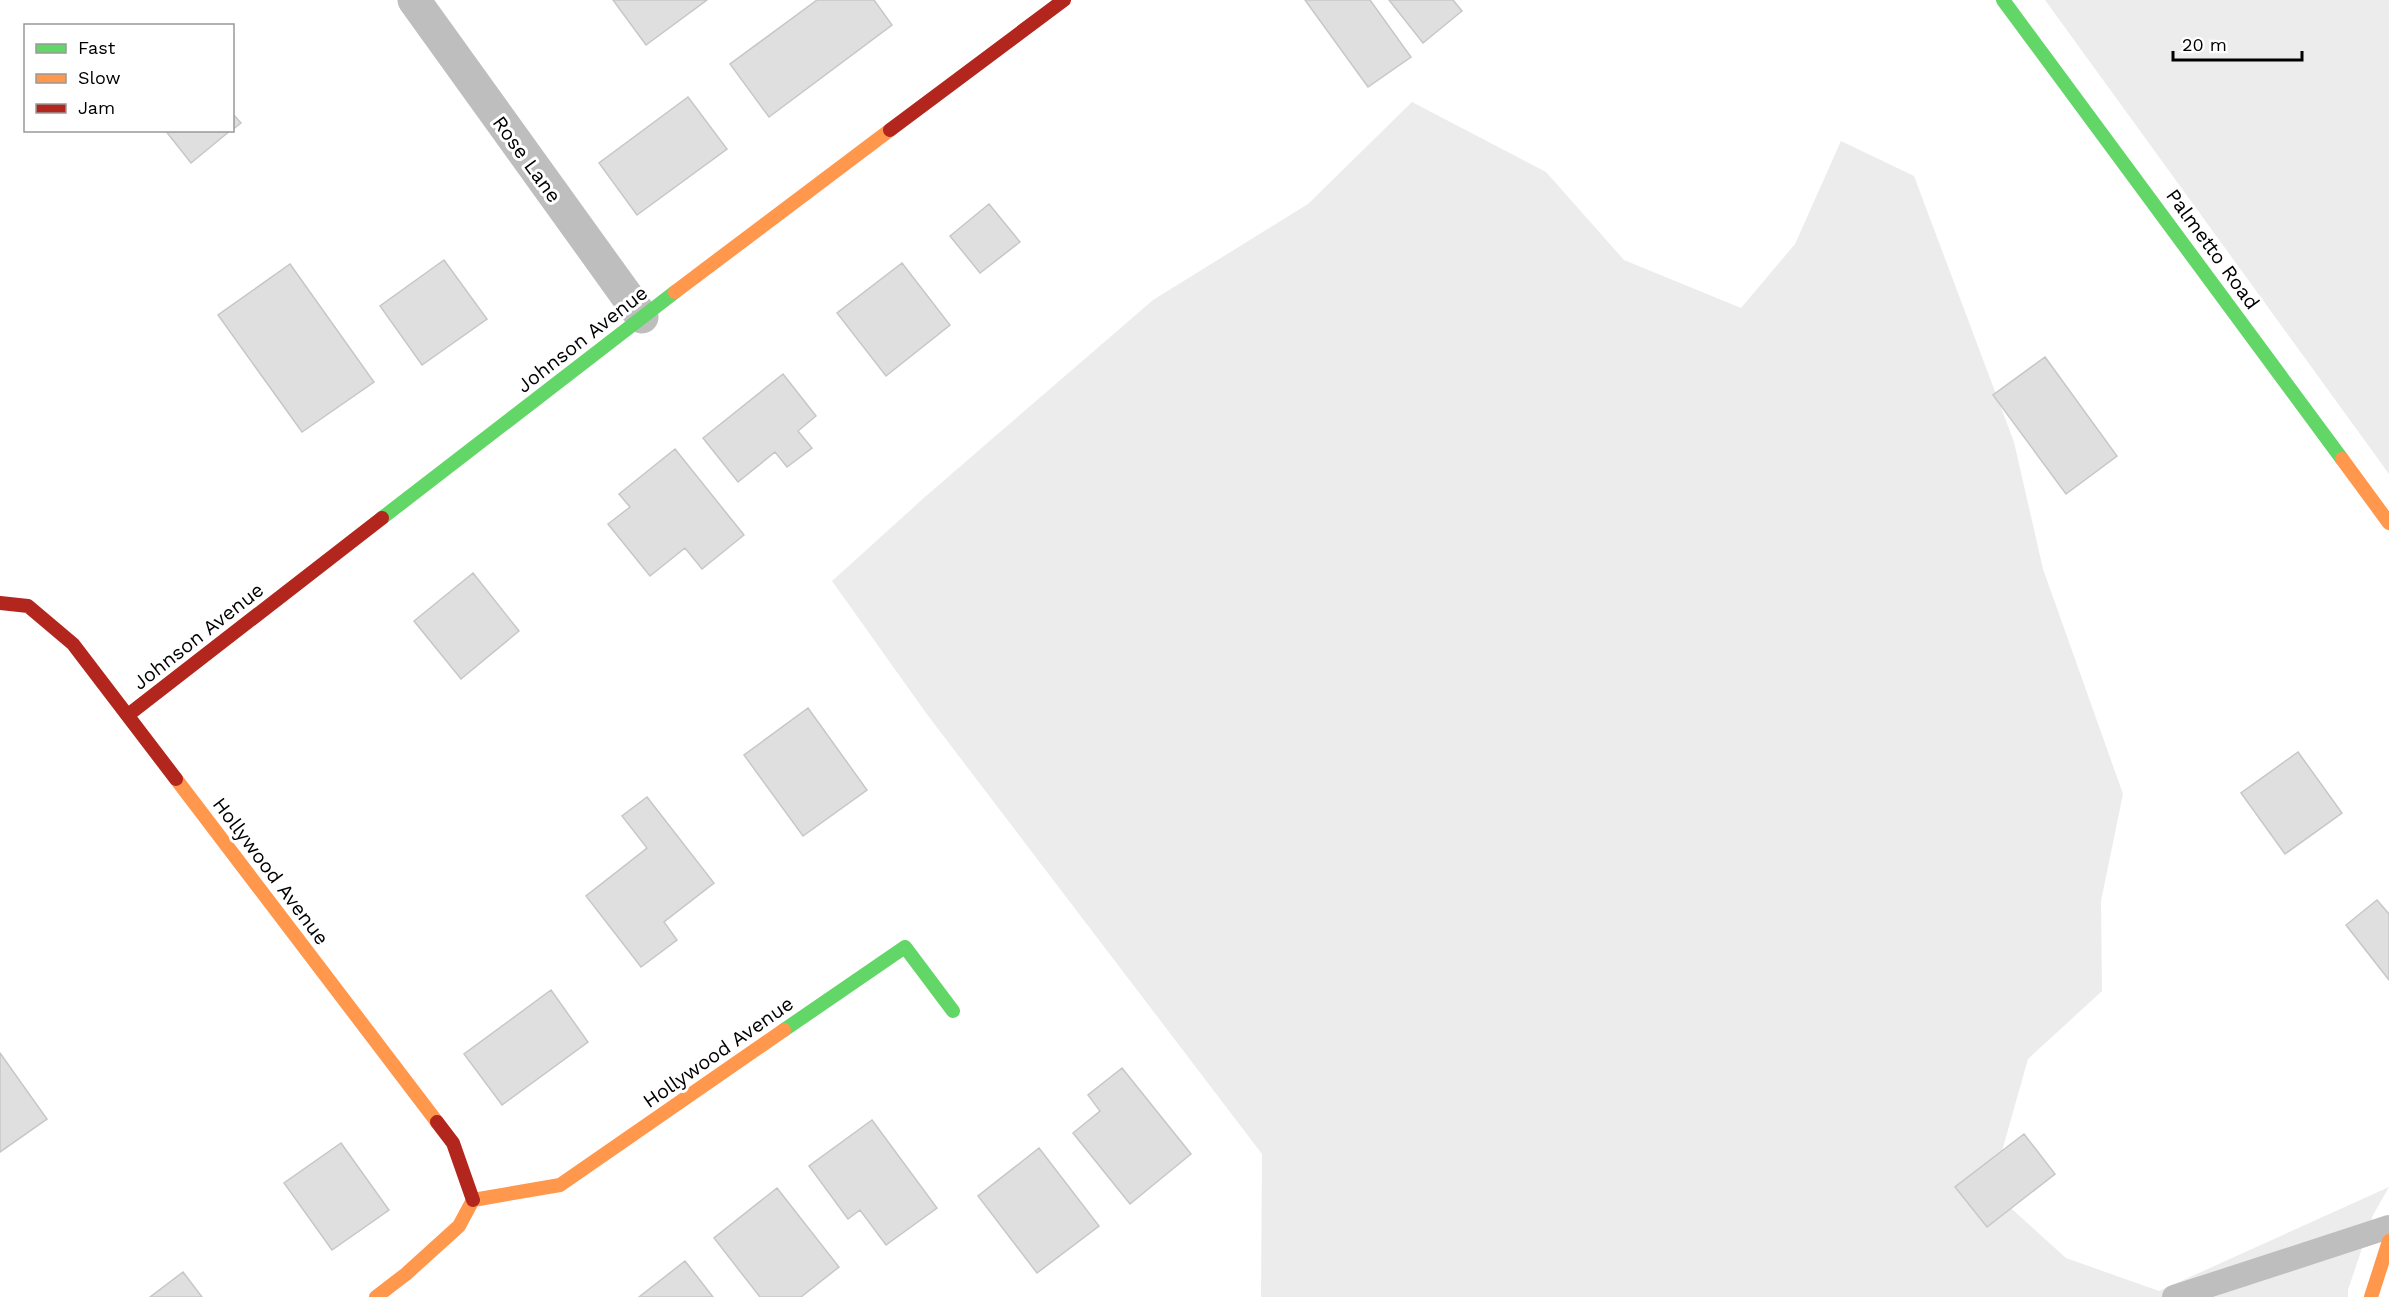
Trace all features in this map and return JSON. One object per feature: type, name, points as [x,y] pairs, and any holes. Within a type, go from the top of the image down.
[{"type":"street","name":"Rose Lane","points":[[414,0],[642,317]]},
{"type":"street","name":"Johnson Avenue","points":[[128,715],[642,317],[1064,0]]},
{"type":"street","name":"Palmetto Road","points":[[2003,0],[2389,523]]},
{"type":"street","name":"Hollywood Avenue","points":[[0,603],[28,606],[73,644],[453,1143],[473,1200],[560,1185],[905,947],[953,1011]]},
{"type":"street","points":[[376,1297],[406,1274],[459,1226],[473,1200]]},
{"type":"street","points":[[2371,1297],[2389,1241]]},
{"type":"lane","points":[[2174,1297],[2389,1227]]},
{"type":"shaded area","points":[[2045,0],[2389,0],[2389,474]]},
{"type":"shaded area","points":[[1412,102],[1546,172],[1624,260],[1741,308],[1795,244],[1841,141],[1914,176],[2014,442],[2043,569],[2123,794],[2101,901],[2102,991],[2028,1059],[1991,1190],[2066,1258],[2159,1291],[2389,1187],[2373,1215],[2348,1290],[2348,1297],[1261,1297],[1262,1154],[926,713],[832,581],[926,496],[1153,300],[1308,204]]},
{"type":"building","points":[[613,0],[707,0],[646,45]]},
{"type":"building","points":[[817,0],[874,0],[892,25],[769,117],[730,64]]},
{"type":"building","points":[[1305,0],[1370,0],[1411,57],[1368,87]]},
{"type":"building","points":[[1389,0],[1453,0],[1462,11],[1423,43]]},
{"type":"building","points":[[688,97],[727,149],[637,215],[599,163]]},
{"type":"building","points":[[234,115],[241,123],[234,128]]},
{"type":"building","points":[[167,132],[229,132],[191,163]]},
{"type":"building","points":[[989,204],[1020,242],[980,273],[950,236]]},
{"type":"building","points":[[444,260],[487,319],[422,365],[380,306]]},
{"type":"building","points":[[902,263],[950,325],[886,376],[837,313]]},
{"type":"building","points":[[290,264],[374,382],[302,432],[218,315]]},
{"type":"building","points":[[2045,357],[2117,456],[2066,494],[1993,395]]},
{"type":"building","points":[[783,374],[816,416],[798,431],[812,448],[787,467],[775,452],[738,482],[703,438]]},
{"type":"building","points":[[675,449],[744,535],[702,569],[685,548],[650,576],[608,524],[630,507],[619,494]]},
{"type":"building","points":[[473,573],[519,631],[461,679],[414,621]]},
{"type":"building","points":[[808,708],[867,790],[803,836],[744,755]]},
{"type":"building","points":[[2298,752],[2342,813],[2285,854],[2241,793]]},
{"type":"building","points":[[647,797],[714,883],[664,922],[677,940],[641,967],[586,896],[647,848],[622,816]]},
{"type":"building","points":[[2377,900],[2389,914],[2389,980],[2346,925]]},
{"type":"building","points":[[551,990],[588,1042],[502,1105],[464,1054]]},
{"type":"building","points":[[0,1053],[47,1119],[0,1152]]},
{"type":"building","points":[[1122,1068],[1191,1154],[1130,1204],[1073,1133],[1100,1111],[1088,1095]]},
{"type":"building","points":[[872,1120],[937,1208],[886,1245],[860,1210],[848,1219],[809,1166]]},
{"type":"building","points":[[2024,1134],[2055,1174],[1987,1227],[1955,1187]]},
{"type":"building","points":[[341,1143],[389,1210],[332,1250],[284,1183]]},
{"type":"building","points":[[1039,1148],[1099,1226],[1037,1273],[978,1196]]},
{"type":"building","points":[[777,1188],[839,1267],[801,1297],[760,1297],[714,1238]]},
{"type":"building","points":[[685,1261],[713,1297],[639,1297]]},
{"type":"building","points":[[183,1272],[202,1297],[150,1297]]},
{"type":"traffic: fast","points":[[2003,0],[2342,459]]},
{"type":"traffic: fast","points":[[382,518],[675,292]]},
{"type":"traffic: fast","points":[[784,1030],[905,947],[953,1011]]},
{"type":"traffic: slow","points":[[675,292],[890,130]]},
{"type":"traffic: slow","points":[[2342,459],[2389,523]]},
{"type":"traffic: slow","points":[[176,779],[437,1122]]},
{"type":"traffic: slow","points":[[376,1297],[406,1274],[459,1226],[473,1200],[560,1185],[784,1030]]},
{"type":"traffic: slow","points":[[2371,1297],[2389,1241]]},
{"type":"traffic: jam","points":[[890,130],[1064,0]]},
{"type":"traffic: jam","points":[[128,715],[382,518]]},
{"type":"traffic: jam","points":[[0,603],[28,606],[73,644],[176,779]]},
{"type":"traffic: jam","points":[[437,1122],[453,1143],[473,1200]]}]
